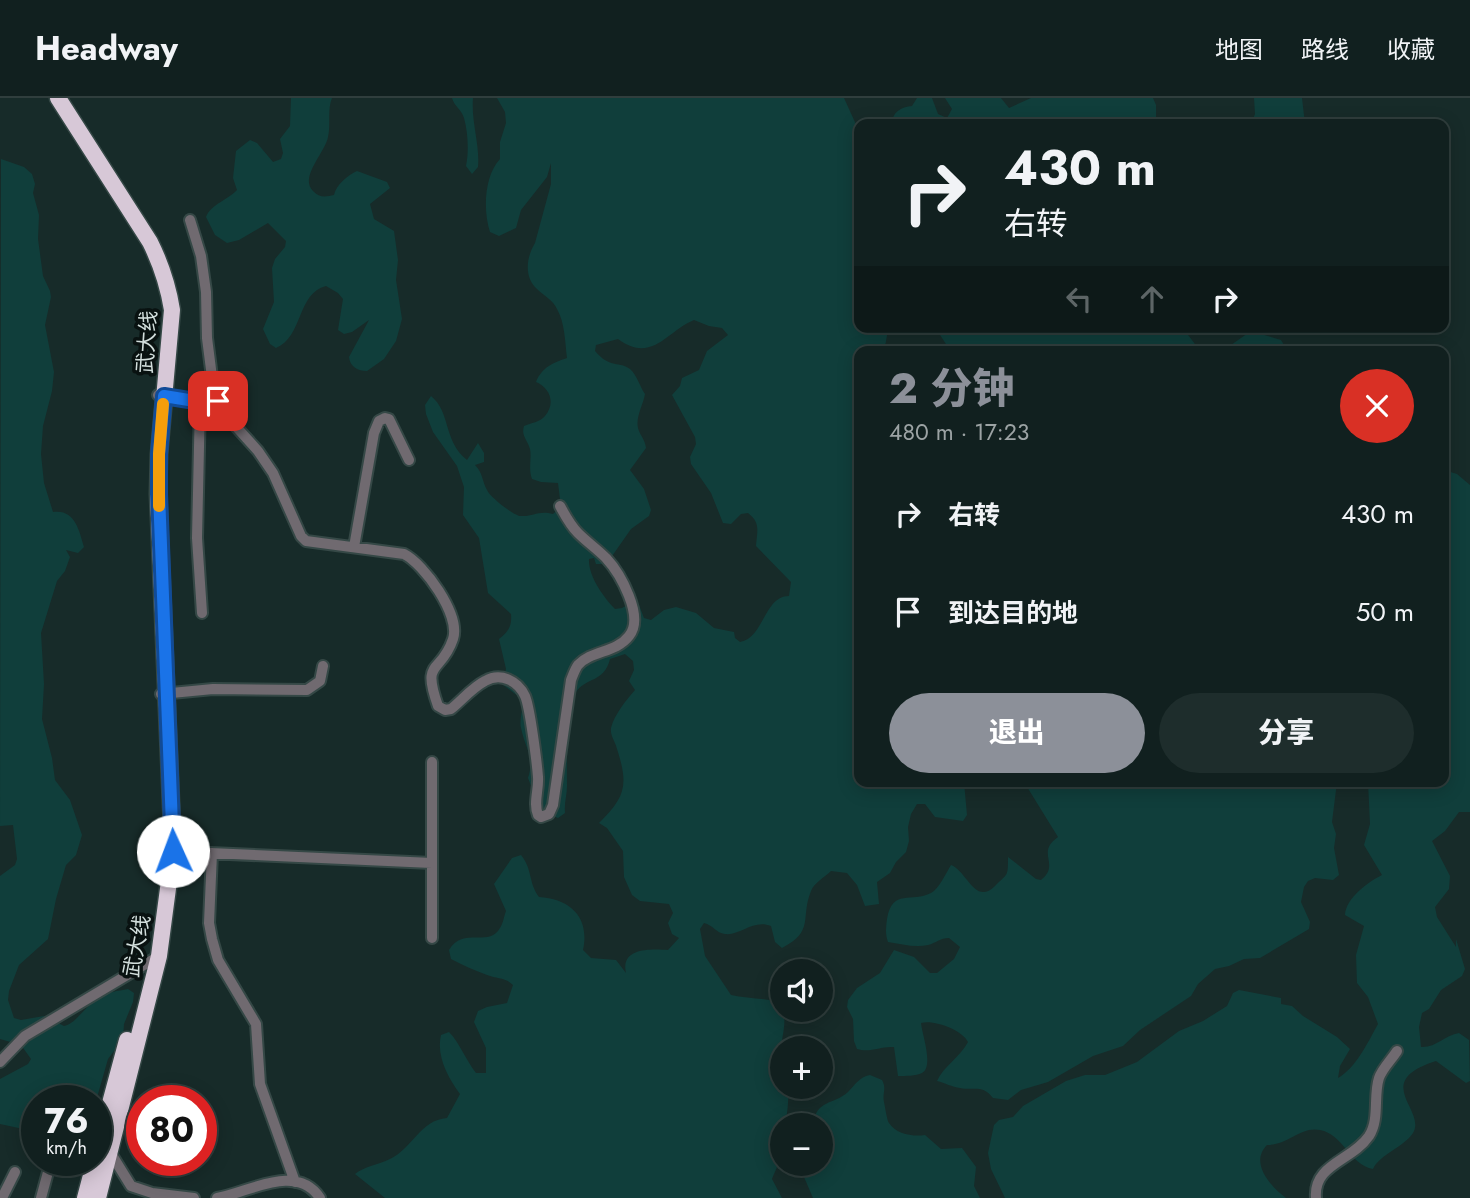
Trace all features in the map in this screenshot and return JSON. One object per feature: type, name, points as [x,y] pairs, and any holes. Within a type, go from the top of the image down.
[{"type":"highway","name":"武大线","points":[[50,98],[155,265],[163,288],[166,310],[159,494],[169,851],[153,959],[112,1119]]},
{"type":"highway","name":"武大线","points":[[58,98],[161,263],[172,310],[161,396]]},
{"type":"highway","points":[[85,1198],[91,1176]]},
{"type":"highway","name":"武大线","points":[[98,1198],[100,1176]]},
{"type":"street","points":[[190,220],[201,256],[206,292],[207,338],[218,401],[273,473],[301,536],[306,541],[404,554],[413,558],[445,600],[454,628],[453,638],[430,674],[430,686],[438,706],[445,710],[452,709],[485,681],[497,677],[516,683],[526,697],[538,775],[535,809],[537,815],[545,817],[553,805],[571,680],[578,666],[593,656],[617,648],[631,634],[634,622],[627,590],[617,574],[607,559],[577,531],[560,506]]},
{"type":"street","points":[[161,396],[201,402],[218,401]]},
{"type":"street","points":[[201,402],[197,538],[202,613]]},
{"type":"street","points":[[354,547],[374,433],[379,421],[389,419],[408,460]]},
{"type":"street","points":[[164,694],[213,689],[307,690],[320,681],[323,666]]},
{"type":"street","points":[[432,762],[432,938]]},
{"type":"street","points":[[169,851],[432,863]]},
{"type":"street","points":[[212,853],[209,923],[212,939],[218,960],[256,1024],[260,1084],[295,1182]]},
{"type":"street","points":[[0,1062],[25,1036],[153,959]]},
{"type":"street","points":[[1316,1198],[1315,1185],[1320,1175],[1358,1148],[1370,1134],[1375,1119],[1379,1077],[1397,1051]]},
{"type":"street","points":[[112,1164],[131,1186],[152,1193],[194,1198]]},
{"type":"street","points":[[2,1198],[15,1172]]},
{"type":"street","points":[[41,1198],[47,1176]]},
{"type":"street","points":[[220,1198],[276,1181],[295,1182],[315,1191],[320,1198]]},
{"type":"shaded area","points":[[291,98],[332,98],[328,137],[309,179],[315,193],[323,196],[334,195],[343,181],[357,171],[387,182],[390,188],[370,204],[374,219],[394,231],[398,260],[396,280],[402,319],[396,341],[384,359],[367,371],[355,368],[349,357],[369,320],[352,332],[344,334],[338,330],[343,299],[326,286],[310,297],[285,342],[276,348],[270,344],[263,329],[274,302],[272,268],[286,241],[268,223],[239,240],[227,243],[215,235],[206,217],[237,190],[233,178],[236,151],[250,140],[257,143],[273,162],[281,159],[283,153],[280,139],[290,126]]},
{"type":"shaded area","points":[[452,98],[473,98],[478,167],[472,174],[466,166],[468,142],[464,118]]},
{"type":"shaded area","points":[[497,98],[844,98],[854,120],[854,333],[887,333],[885,346],[854,346],[854,787],[964,787],[967,815],[963,821],[935,817],[925,804],[917,804],[908,827],[909,841],[906,852],[890,873],[877,882],[879,904],[865,906],[857,885],[847,873],[831,871],[812,888],[803,930],[782,948],[775,942],[771,926],[764,924],[731,934],[717,931],[704,923],[700,929],[705,956],[731,995],[770,1000],[770,1022],[784,1022],[783,1036],[770,1036],[770,1099],[788,1099],[787,1113],[770,1113],[770,1176],[773,1176],[772,1179],[782,1198],[385,1198],[355,1174],[390,1159],[423,1129],[447,1118],[460,1094],[444,1066],[440,1051],[441,1035],[449,1032],[476,1073],[486,1073],[486,1048],[474,1022],[478,1011],[507,1003],[513,985],[451,959],[449,950],[461,939],[489,936],[500,928],[506,911],[494,884],[512,858],[521,855],[539,897],[560,902],[576,912],[584,928],[583,950],[591,958],[616,960],[626,973],[625,965],[632,954],[646,950],[668,950],[679,938],[672,934],[668,923],[673,913],[669,904],[640,901],[632,895],[624,877],[623,851],[607,828],[599,823],[614,806],[622,790],[623,773],[611,728],[635,690],[629,681],[634,670],[633,661],[625,654],[610,659],[604,672],[576,692],[568,724],[565,813],[558,818],[552,815],[538,802],[528,778],[530,758],[521,725],[523,700],[502,684],[506,669],[499,639],[509,628],[511,614],[488,593],[479,538],[463,515],[464,487],[457,466],[433,432],[426,414],[425,405],[431,396],[442,410],[454,444],[467,460],[478,443],[484,453],[484,462],[475,465],[489,493],[508,510],[525,516],[553,514],[561,507],[558,483],[532,479],[530,449],[523,432],[524,426],[543,418],[550,406],[550,396],[545,388],[536,382],[538,377],[548,366],[567,358],[560,314],[553,303],[533,284],[528,273],[530,255],[551,184],[551,163],[547,177],[521,210],[516,228],[499,236],[490,232],[486,194],[491,175],[500,159],[500,142],[506,123],[505,112]],"holes":[[[694,320],[722,328],[728,335],[707,351],[699,370],[682,378],[680,386],[672,395],[695,437],[691,464],[711,493],[723,523],[731,524],[741,514],[748,513],[757,524],[756,546],[791,582],[789,596],[774,603],[754,633],[740,642],[735,638],[734,632],[714,628],[696,613],[676,607],[664,610],[651,620],[644,618],[639,605],[633,602],[615,609],[598,586],[589,566],[589,559],[594,558],[596,564],[604,564],[610,559],[631,529],[649,516],[651,510],[644,489],[630,470],[646,448],[638,426],[645,394],[635,374],[626,367],[600,357],[595,351],[596,345],[618,339],[630,346],[650,347]]]},
{"type":"shaded area","points":[[917,98],[932,98],[938,114],[947,118],[952,109],[945,98],[1001,98],[1009,108],[1031,98],[1153,98],[1156,119],[892,119],[901,109],[912,106]]},
{"type":"shaded area","points":[[1254,98],[1302,98],[1304,119],[1253,119]]},
{"type":"shaded area","points":[[1,159],[24,167],[32,174],[35,184],[33,193],[39,215],[38,239],[43,276],[51,297],[45,325],[54,372],[43,426],[41,454],[44,483],[53,512],[71,517],[84,547],[78,553],[66,550],[70,557],[65,571],[57,581],[41,633],[44,684],[42,719],[55,780],[70,800],[82,835],[76,855],[66,865],[48,939],[19,965],[8,1000],[14,1018],[21,1020],[44,1016],[64,1026],[73,1022],[102,995],[128,989],[134,993],[124,1024],[123,1039],[108,1059],[101,1085],[21,1085],[21,1129],[0,1124],[0,1079],[28,1064],[31,1059],[21,1045],[0,1039],[0,876],[15,865],[17,859],[13,825],[0,826]]},
{"type":"shaded area","points":[[939,333],[1187,333],[1196,346],[947,346]]},
{"type":"shaded area","points":[[1248,333],[1258,333],[1281,340],[1284,346],[1230,346]]},
{"type":"shaded area","points":[[1449,472],[1457,474],[1470,485],[1470,812],[1459,812],[1445,831],[1432,841],[1450,876],[1449,889],[1435,907],[1437,917],[1456,947],[1456,939],[1465,969],[1462,976],[1441,990],[1429,1009],[1422,1013],[1419,1027],[1421,1047],[1431,1046],[1459,1033],[1469,1040],[1470,1081],[1466,1083],[1436,1061],[1417,1069],[1407,1078],[1403,1087],[1415,1124],[1413,1133],[1373,1169],[1358,1162],[1335,1137],[1320,1130],[1313,1129],[1267,1145],[1260,1159],[1261,1167],[1274,1188],[1286,1198],[1005,1198],[991,1169],[988,1153],[994,1125],[999,1120],[1013,1117],[1023,1106],[1066,1081],[1085,1075],[1105,1075],[1137,1062],[1179,1031],[1203,1021],[1227,1006],[1233,993],[1239,990],[1281,998],[1281,1004],[1292,1006],[1337,1037],[1350,1049],[1340,1066],[1338,1078],[1350,1068],[1378,1024],[1368,997],[1357,983],[1356,955],[1364,926],[1345,915],[1353,897],[1364,886],[1382,875],[1364,845],[1370,824],[1368,787],[1449,787]]},
{"type":"shaded area","points":[[1027,787],[1336,787],[1332,822],[1336,834],[1334,848],[1339,875],[1333,880],[1315,878],[1308,881],[1304,887],[1301,902],[1310,922],[1309,929],[1260,958],[1244,959],[1215,969],[1198,984],[1191,996],[1140,1030],[1123,1046],[1093,1056],[1048,1082],[1021,1090],[1008,1100],[993,1098],[982,1089],[965,1089],[937,1081],[968,1042],[960,1033],[940,1024],[921,1023],[927,1064],[925,1070],[917,1075],[898,1076],[894,1047],[857,1049],[853,1019],[847,1007],[848,1000],[857,988],[880,973],[894,950],[914,957],[930,973],[937,973],[954,959],[960,947],[949,938],[918,946],[888,942],[887,919],[893,903],[931,893],[951,865],[982,892],[988,891],[1005,876],[1008,857],[1041,880],[1049,869],[1048,848],[1058,837]]},
{"type":"shaded area","points":[[866,1076],[882,1080],[889,1123],[896,1130],[915,1136],[925,1135],[941,1149],[962,1148],[976,1167],[974,1186],[980,1198],[813,1198],[804,1176],[833,1176],[833,1113],[816,1113],[822,1106],[848,1092]]},
{"type":"slow traffic","points":[[159,506],[163,404]]},
{"type":"route","points":[[173,851],[159,494],[164,396],[201,402],[218,401]]}]
